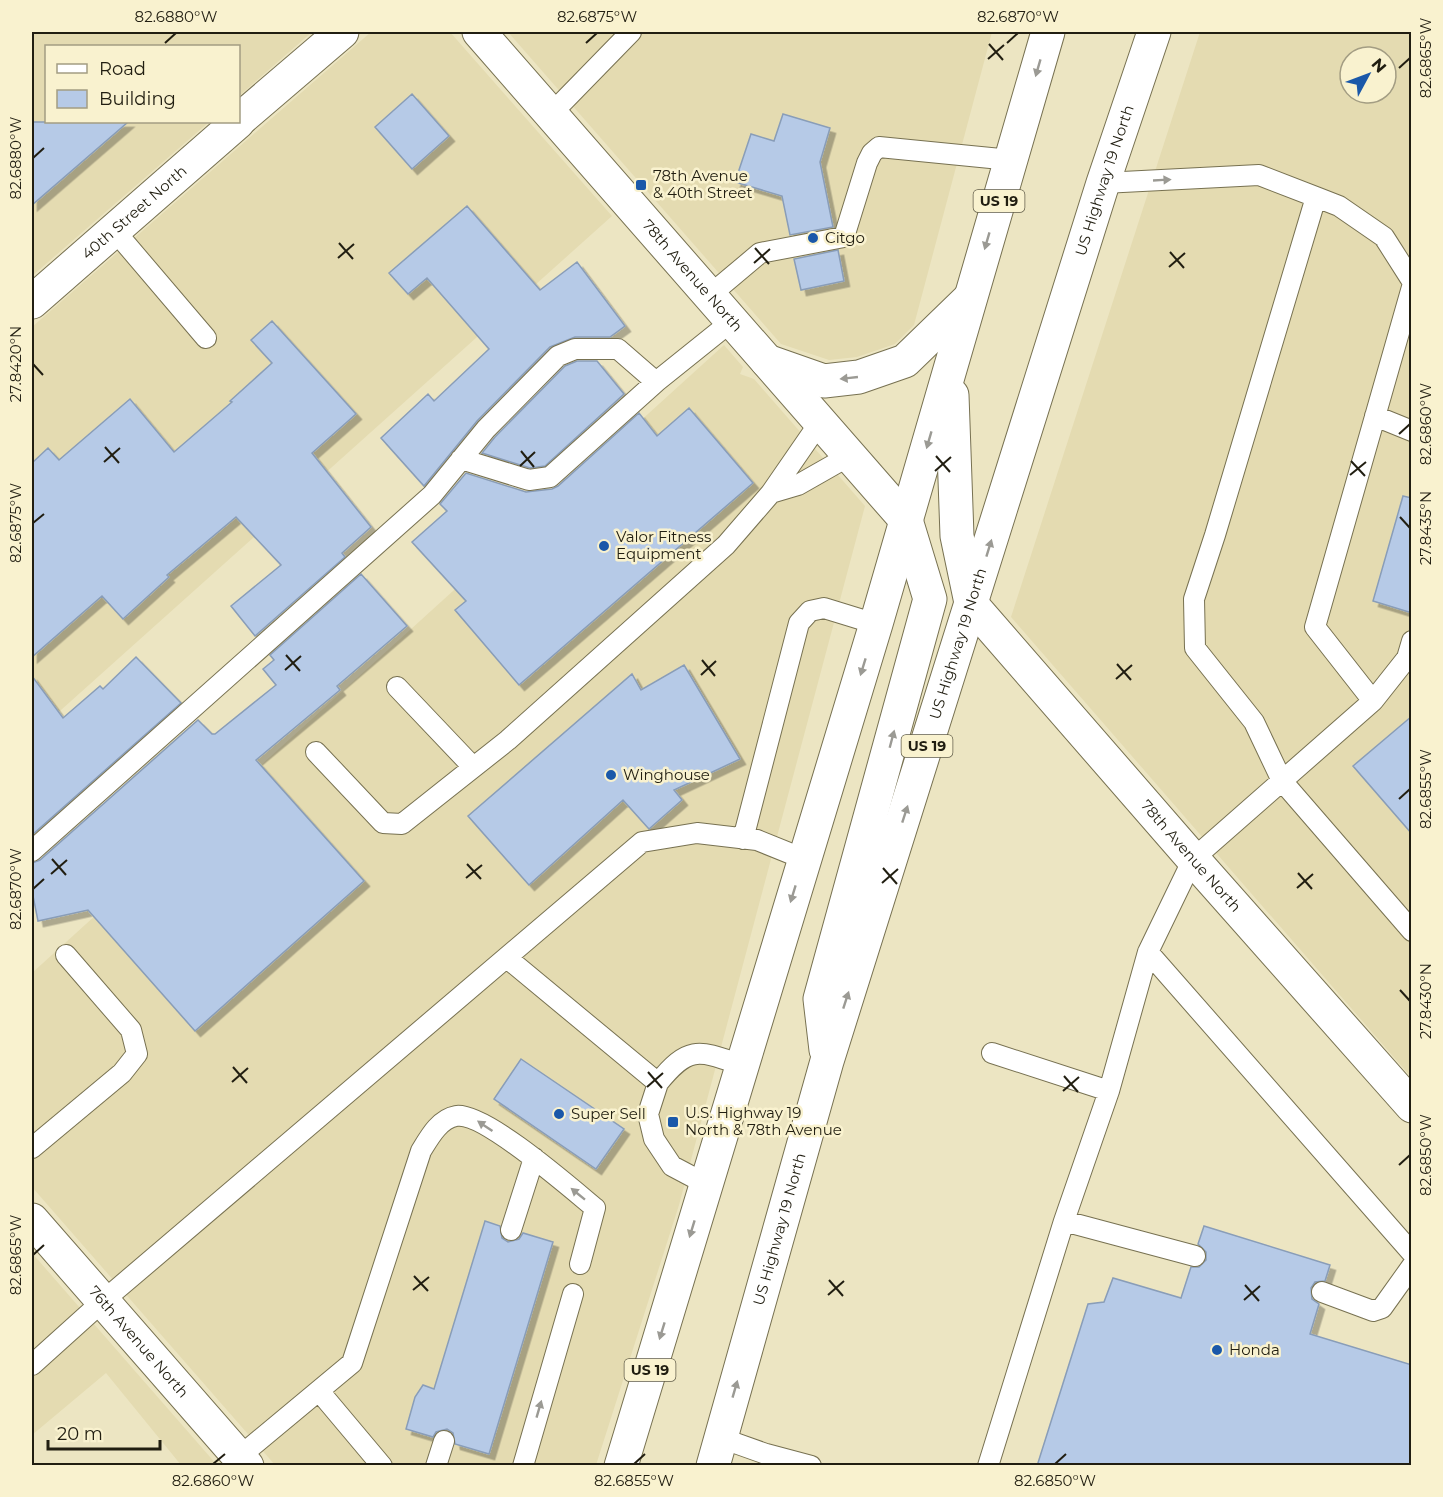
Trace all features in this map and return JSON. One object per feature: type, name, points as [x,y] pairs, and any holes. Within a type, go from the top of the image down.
[{"type":"main road","name":"40th Street North","points":[[240,119],[342,32]]},
{"type":"main road","name":"78th Avenue North","points":[[479,32],[906,520]]},
{"type":"main road","name":"US 19","points":[[621,1466],[876,624],[1048,32]]},
{"type":"main road","name":"US Highway 19 North","points":[[717,1452],[827,1061],[1103,183],[1154,32]]},
{"type":"main road","name":"40th Street North","points":[[32,302],[236,123]]},
{"type":"main road","points":[[767,361],[824,381],[859,377],[905,361],[970,298]]},
{"type":"main road","points":[[951,363],[957,536],[972,605]]},
{"type":"main road","points":[[827,1061],[820,999],[930,599],[906,520]]},
{"type":"main road","name":"78th Avenue North","points":[[972,605],[1412,1106]]},
{"type":"main road","name":"76th Avenue North","points":[[32,1220],[243,1461]]},
{"type":"lane","points":[[551,114],[631,32]]},
{"type":"lane","points":[[710,295],[760,253],[844,237],[867,163],[872,153],[879,147],[1011,160]]},
{"type":"lane","points":[[1103,183],[1259,175],[1340,206],[1384,237],[1412,281]]},
{"type":"lane","points":[[1316,197],[1194,599],[1195,648],[1254,722],[1282,781],[1412,931]]},
{"type":"lane","points":[[114,230],[206,338]]},
{"type":"lane","points":[[1373,701],[1315,627],[1412,287]]},
{"type":"lane","points":[[461,459],[529,480],[550,477],[656,382],[732,321]]},
{"type":"lane","points":[[32,851],[432,495],[494,421],[558,356],[575,349],[618,349],[656,382]]},
{"type":"lane","points":[[1375,416],[1412,431]]},
{"type":"lane","points":[[316,752],[383,823],[402,824],[508,740],[726,544],[771,493],[820,422]]},
{"type":"lane","points":[[771,493],[798,486],[849,456]]},
{"type":"lane","points":[[743,838],[799,623],[810,612],[824,608],[876,624]]},
{"type":"lane","points":[[988,1466],[1064,1221],[1109,1091],[1148,952],[1193,859],[1373,701],[1407,658],[1412,641]]},
{"type":"lane","points":[[397,687],[473,767]]},
{"type":"lane","points":[[32,1365],[103,1301],[642,842],[697,833],[756,840],[804,859]]},
{"type":"lane","points":[[1148,952],[1412,1253]]},
{"type":"lane","points":[[32,1148],[122,1073],[137,1054],[131,1030],[66,955]]},
{"type":"lane","points":[[507,958],[658,1083]]},
{"type":"lane","points":[[992,1053],[1109,1091]]},
{"type":"lane","points":[[706,1184],[672,1166],[654,1139],[648,1114],[658,1083],[674,1065],[689,1055],[710,1054],[742,1065]]},
{"type":"lane","points":[[243,1461],[319,1390],[352,1363],[421,1151],[430,1135],[443,1122],[457,1116],[474,1118],[534,1158],[595,1208],[580,1264]]},
{"type":"lane","points":[[512,1230],[534,1158]]},
{"type":"lane","points":[[1064,1221],[1195,1256]]},
{"type":"lane","points":[[1322,1292],[1373,1311],[1382,1308],[1412,1266]]},
{"type":"lane","points":[[523,1466],[573,1294]]},
{"type":"lane","points":[[319,1390],[382,1466]]},
{"type":"lane","points":[[436,1466],[444,1441]]},
{"type":"lane","points":[[717,1452],[766,1454],[811,1466]]},
{"type":"shaded area","points":[[32,32],[312,32],[240,95],[240,45],[45,45],[45,123],[208,123],[32,276]]},
{"type":"shaded area","points":[[371,32],[450,32],[612,216],[32,736],[32,327]]},
{"type":"shaded area","points":[[508,32],[992,32],[914,325],[895,344],[857,357],[829,360],[781,344]]},
{"type":"shaded area","points":[[1200,32],[1411,32],[1411,1077],[1011,617]]},
{"type":"shaded area","points":[[724,345],[743,367],[740,374],[754,379],[865,506],[679,1205],[596,1465],[275,1465],[32,1187],[32,973]]},
{"type":"shaded area","points":[[32,1253],[217,1465],[181,1465],[106,1373],[32,1435]]},
{"type":"building","points":[[412,94],[449,136],[412,169],[375,127]]},
{"type":"building","points":[[783,114],[830,128],[820,162],[833,227],[790,235],[782,196],[735,182],[751,134],[774,141]]},
{"type":"building","points":[[32,122],[127,123],[32,205]]},
{"type":"building","points":[[467,206],[540,290],[577,262],[625,326],[610,337],[575,337],[550,347],[477,421],[424,486],[381,438],[428,394],[434,401],[489,349],[427,278],[408,294],[389,273]]},
{"type":"building","points":[[838,250],[844,281],[801,290],[794,259]]},
{"type":"building","points":[[272,321],[356,414],[312,453],[371,527],[342,553],[345,557],[255,636],[231,606],[281,565],[236,517],[167,575],[169,577],[123,619],[102,596],[32,657],[32,463],[48,448],[59,460],[130,399],[174,452],[232,402],[230,401],[272,363],[251,340]]},
{"type":"building","points":[[577,361],[597,361],[624,394],[545,466],[530,468],[482,453],[565,366]]},
{"type":"building","name":"Valor Fitness Equipment","points":[[689,408],[753,483],[519,685],[455,610],[466,601],[412,542],[447,511],[440,504],[466,473],[526,492],[552,489],[639,413],[657,436]]},
{"type":"building","points":[[1403,496],[1412,498],[1412,613],[1373,601]]},
{"type":"building","points":[[361,574],[407,626],[337,686],[340,690],[256,760],[364,881],[195,1031],[88,910],[38,921],[32,891],[32,863],[40,860],[198,720],[212,734],[215,734],[276,685],[263,669],[274,660],[270,655]]},
{"type":"building","points":[[136,657],[181,703],[32,835],[32,676],[63,718],[100,686],[103,689]]},
{"type":"building","name":"Winghouse","points":[[684,665],[740,759],[674,790],[682,800],[649,829],[623,800],[529,885],[468,816],[632,674],[641,690]]},
{"type":"building","points":[[1412,716],[1412,834],[1353,766]]},
{"type":"building","name":"Super Sell","points":[[521,1059],[624,1129],[596,1169],[494,1099]]},
{"type":"building","points":[[485,1221],[500,1226],[502,1238],[508,1242],[519,1239],[523,1233],[553,1242],[489,1454],[455,1444],[453,1433],[447,1429],[436,1432],[433,1437],[406,1429],[415,1397],[423,1385],[434,1389]]},
{"type":"building","name":"Honda","points":[[1204,1226],[1330,1265],[1325,1281],[1315,1282],[1311,1288],[1312,1299],[1319,1304],[1310,1334],[1412,1365],[1412,1466],[1037,1466],[1088,1304],[1104,1302],[1113,1278],[1181,1298],[1191,1267],[1199,1267],[1206,1260],[1206,1252],[1198,1244]]},
{"type":"place","name":"78th Avenue & 40th Street","points":[[641,185]]},
{"type":"place","name":"Citgo","points":[[813,238]]},
{"type":"place","name":"Valor Fitness Equipment","points":[[604,546]]},
{"type":"place","name":"Winghouse","points":[[611,775]]},
{"type":"place","name":"Super Sell","points":[[559,1114]]},
{"type":"place","name":"U.S. Highway 19 North & 78th Avenue","points":[[673,1122]]},
{"type":"place","name":"Honda","points":[[1217,1350]]}]
